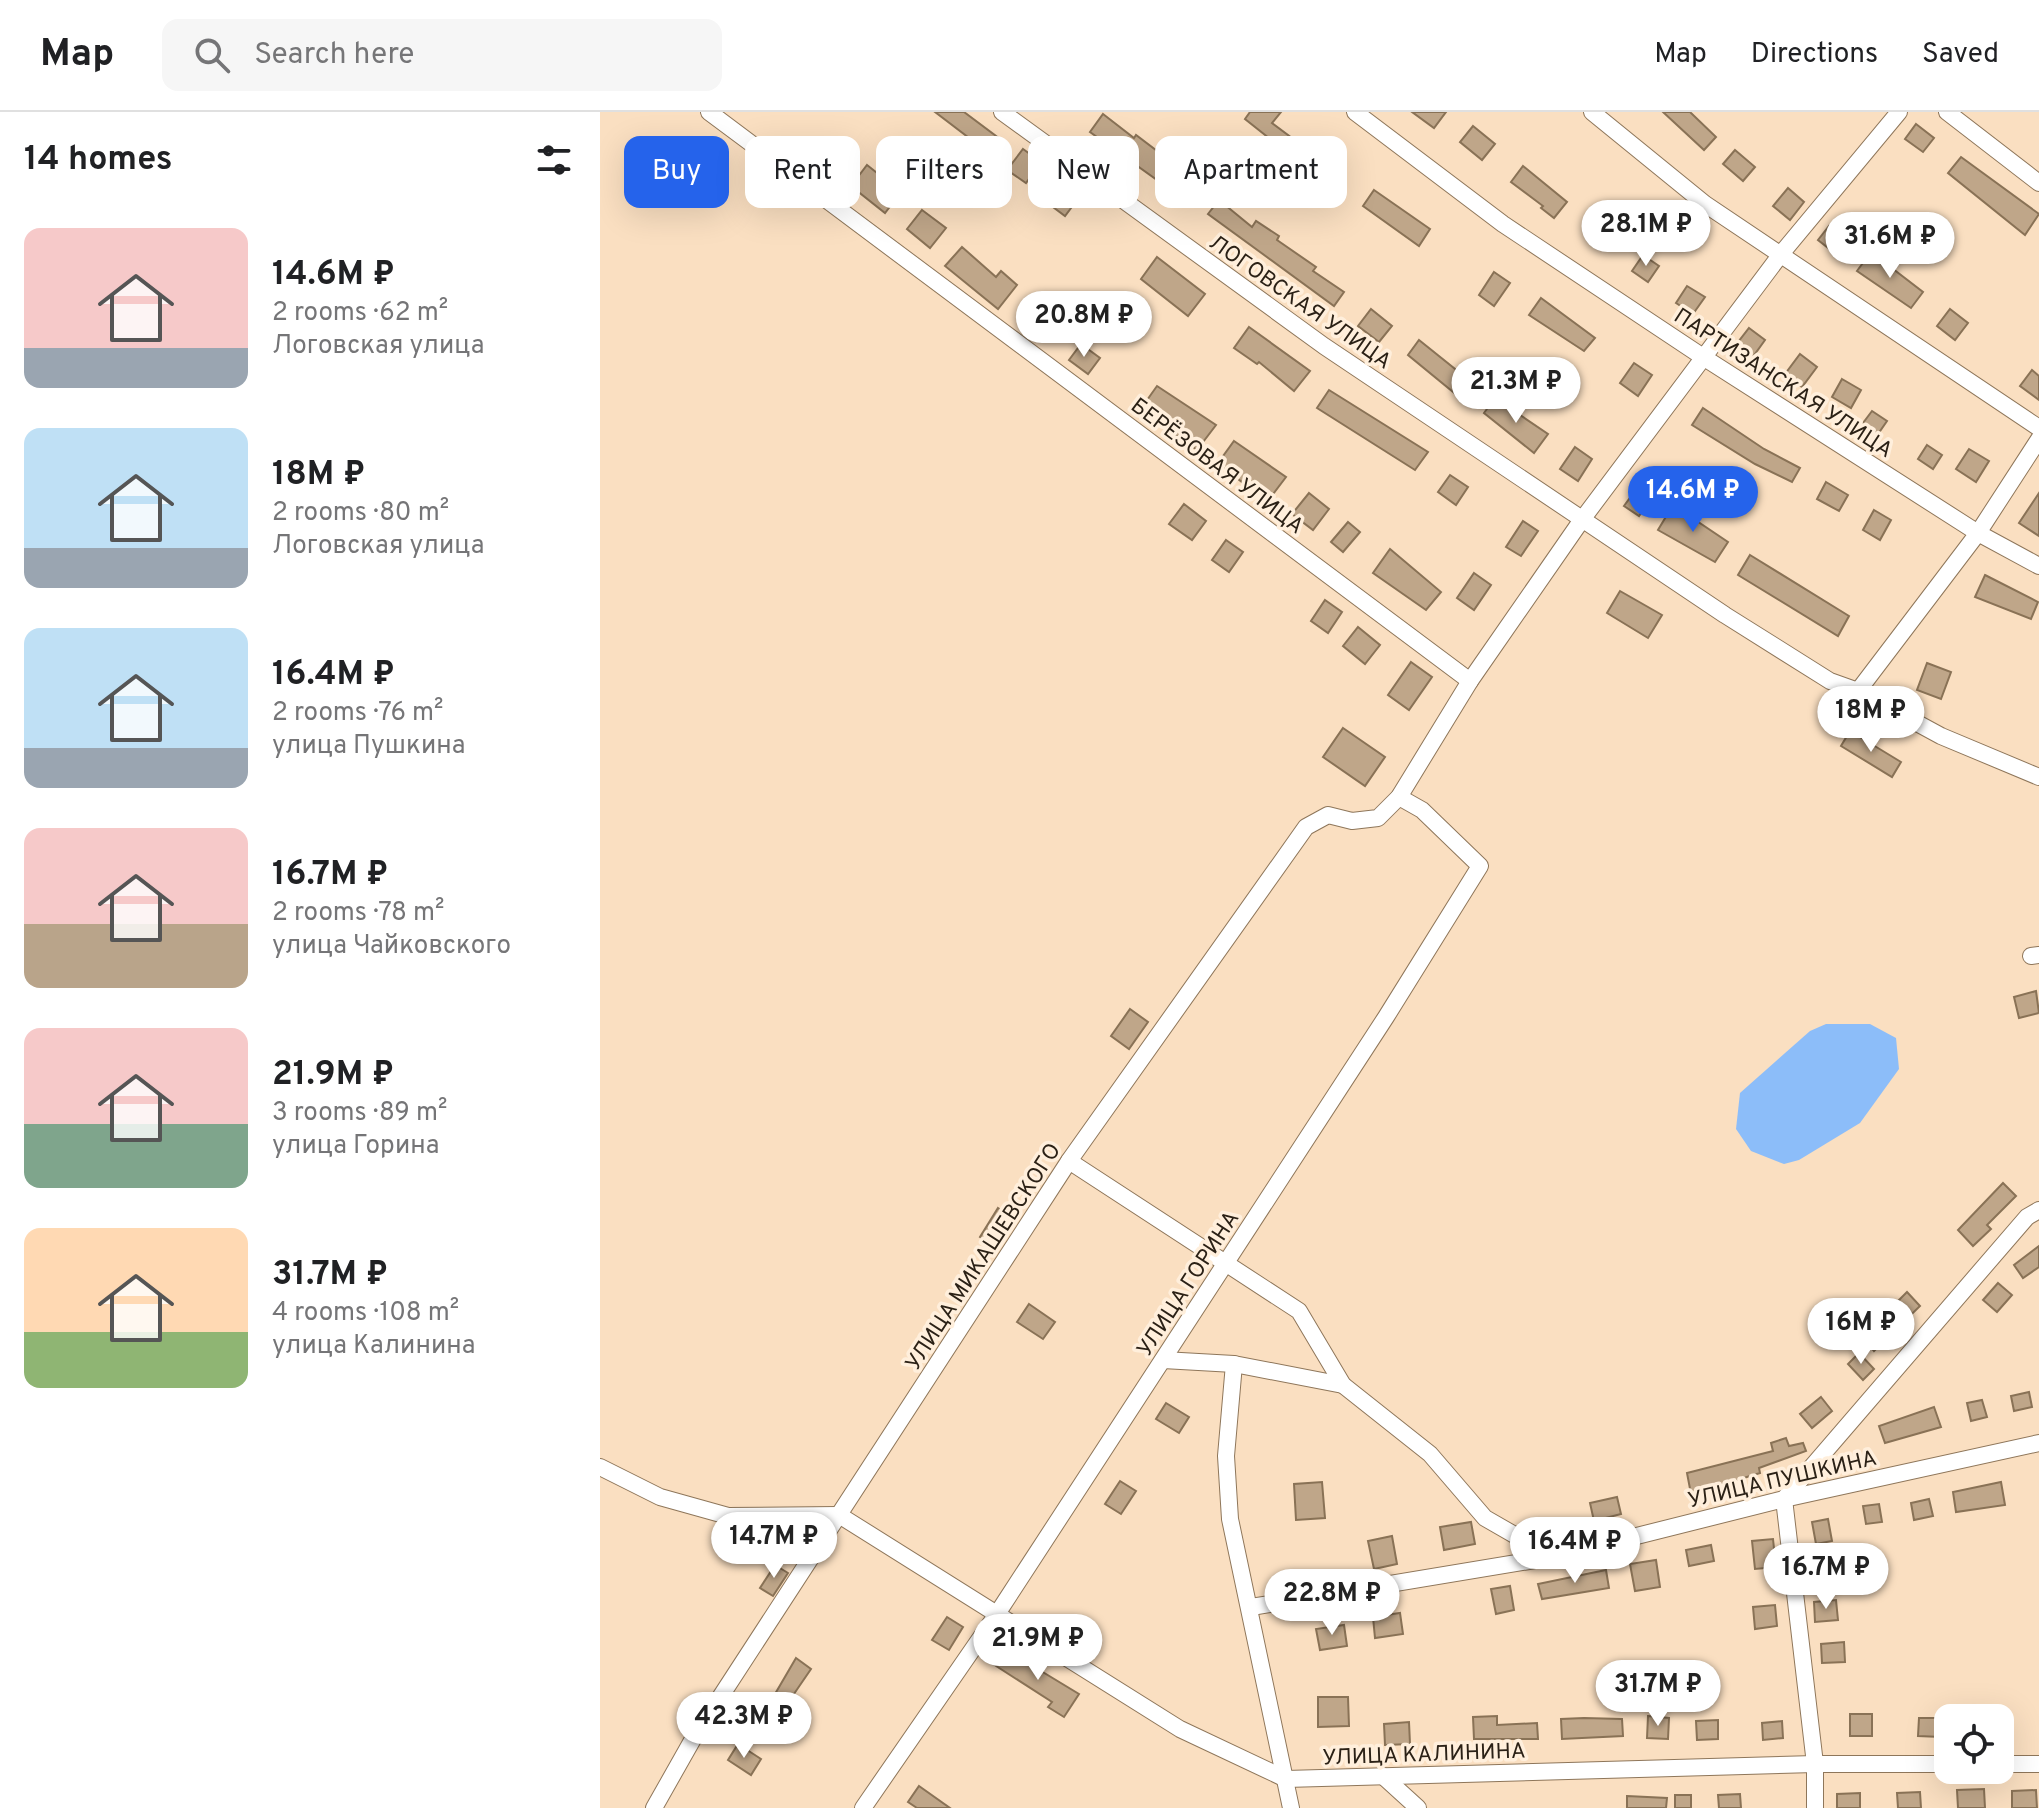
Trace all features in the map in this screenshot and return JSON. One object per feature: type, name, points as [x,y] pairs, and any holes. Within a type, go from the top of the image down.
[{"type":"street","name":"БЕРЁЗОВАЯ УЛИЦА","points":[[709,112],[1470,681]]},
{"type":"street","name":"ЛОГОВСКАЯ УЛИЦА","points":[[1002,112],[1324,346],[1581,521],[1830,681],[1858,691],[1941,736],[2039,777]]},
{"type":"street","name":"ПАРТИЗАНСКАЯ УЛИЦА","points":[[1355,112],[1503,224],[1703,357],[1978,533],[2039,566]]},
{"type":"street","points":[[1592,112],[1705,204],[2039,428]]},
{"type":"street","points":[[1399,797],[1470,681],[1581,521],[1781,254],[1899,112]]},
{"type":"street","points":[[1947,112],[2039,183]]},
{"type":"street","points":[[1858,691],[1978,533],[2039,439]]},
{"type":"street","name":"УЛИЦА МИКАШЕВСКОГО","points":[[654,1808],[693,1739],[1069,1161],[1306,827],[1328,815],[1352,821],[1378,818],[1399,797]]},
{"type":"street","name":"УЛИЦА ГОРИНА","points":[[863,1808],[997,1614],[1480,866],[1422,810],[1399,797]]},
{"type":"street","points":[[1069,1161],[1299,1311],[1343,1385],[1430,1454],[1485,1518],[1553,1557]]},
{"type":"street","points":[[1815,1808],[1815,1764],[1784,1499],[2027,1217],[2039,1210]]},
{"type":"street","points":[[1163,1360],[1234,1364],[1343,1385]]},
{"type":"street","points":[[1234,1364],[1226,1456],[1230,1519],[1291,1808]]},
{"type":"street","name":"УЛИЦА ПУШКИНА","points":[[1251,1607],[1553,1557],[1784,1499],[2039,1443]]},
{"type":"street","points":[[600,1467],[660,1497],[728,1516],[839,1515],[1180,1729],[1286,1779]]},
{"type":"street","name":"УЛИЦА КАЛИНИНА","points":[[1286,1779],[1815,1764],[1934,1764]]},
{"type":"street","points":[[2014,1764],[2039,1764]]},
{"type":"street","points":[[1383,1776],[1418,1808]]},
{"type":"water","points":[[1826,1024],[1870,1024],[1896,1038],[1899,1069],[1860,1123],[1799,1160],[1784,1164],[1751,1151],[1736,1129],[1740,1093],[1810,1031]]},
{"type":"building","points":[[935,112],[964,112],[996,136],[966,136]]},
{"type":"building","points":[[1250,112],[1281,112],[1272,123],[1289,136],[1266,136],[1245,119]]},
{"type":"building","points":[[1412,112],[1446,112],[1434,128]]},
{"type":"building","points":[[1663,112],[1690,112],[1716,137],[1704,150]]},
{"type":"building","points":[[1103,114],[1131,136],[1096,136],[1090,132]]},
{"type":"building","points":[[1916,124],[1934,138],[1923,152],[1905,139]]},
{"type":"building","points":[[1473,126],[1495,144],[1482,160],[1460,142]]},
{"type":"building","points":[[1139,137],[1155,149],[1155,179],[1139,167]]},
{"type":"building","points":[[1023,149],[1028,153],[1026,183],[1012,173],[1012,163]]},
{"type":"building","points":[[1735,150],[1755,167],[1743,181],[1723,164]]},
{"type":"building","points":[[1961,157],[2039,214],[2025,235],[1948,173]]},
{"type":"building","points":[[867,165],[876,172],[876,206],[860,193],[860,174]]},
{"type":"building","points":[[1523,166],[1567,202],[1554,218],[1511,182]]},
{"type":"building","points":[[1788,188],[1804,202],[1790,220],[1773,206]]},
{"type":"building","points":[[1374,190],[1430,229],[1419,246],[1363,206]]},
{"type":"building","points":[[1054,208],[1071,208],[1065,216]]},
{"type":"building","points":[[1213,208],[1229,208],[1252,227],[1256,221],[1316,267],[1313,271],[1344,292],[1334,306],[1208,214]]},
{"type":"building","points":[[922,210],[946,228],[930,248],[907,229]]},
{"type":"building","points":[[1599,216],[1620,231],[1609,247],[1588,232]]},
{"type":"building","points":[[1829,226],[1842,236],[1832,251],[1818,240]]},
{"type":"building","points":[[962,247],[996,277],[1001,271],[1017,285],[998,309],[945,266]]},
{"type":"building","points":[[1871,252],[1923,292],[1911,308],[1857,271]]},
{"type":"building","points":[[1643,255],[1659,266],[1648,282],[1632,271]]},
{"type":"building","points":[[1157,257],[1205,294],[1188,316],[1141,279]]},
{"type":"building","points":[[1494,272],[1510,283],[1494,306],[1479,295]]},
{"type":"building","points":[[1687,286],[1705,297],[1693,314],[1676,303]]},
{"type":"building","points":[[1541,298],[1595,338],[1584,351],[1529,315]]},
{"type":"building","points":[[1044,302],[1062,314],[1046,337],[1028,324]]},
{"type":"building","points":[[1371,309],[1392,326],[1379,342],[1358,326]]},
{"type":"building","points":[[1950,309],[1968,323],[1955,340],[1937,326]]},
{"type":"building","points":[[1249,327],[1310,371],[1294,391],[1259,362],[1257,364],[1234,348]]},
{"type":"building","points":[[1749,328],[1765,340],[1752,358],[1735,346]]},
{"type":"building","points":[[1419,340],[1470,381],[1458,396],[1408,355]]},
{"type":"building","points":[[1081,344],[1100,358],[1088,374],[1069,360]]},
{"type":"building","points":[[1800,354],[1817,367],[1802,387],[1785,374]]},
{"type":"building","points":[[1634,363],[1652,375],[1638,396],[1620,383]]},
{"type":"building","points":[[2032,370],[2039,376],[2039,400],[2020,386]]},
{"type":"building","points":[[1842,379],[1861,390],[1851,408],[1832,397]]},
{"type":"building","points":[[1157,386],[1216,425],[1197,450],[1140,410]]},
{"type":"building","points":[[1329,390],[1428,452],[1415,470],[1317,408]]},
{"type":"building","points":[[1495,398],[1548,434],[1534,453],[1484,413]]},
{"type":"building","points":[[1703,408],[1764,449],[1800,468],[1792,482],[1755,464],[1692,425]]},
{"type":"building","points":[[1872,411],[1887,421],[1878,434],[1863,423]]},
{"type":"building","points":[[1234,441],[1286,477],[1267,502],[1218,463]]},
{"type":"building","points":[[1927,445],[1942,455],[1933,469],[1918,459]]},
{"type":"building","points":[[1575,447],[1592,459],[1578,481],[1560,469]]},
{"type":"building","points":[[1969,449],[1989,461],[1976,482],[1956,469]]},
{"type":"building","points":[[1450,475],[1468,487],[1456,505],[1438,492]]},
{"type":"building","points":[[1826,482],[1848,495],[1839,511],[1817,499]]},
{"type":"building","points":[[1640,484],[1654,494],[1639,516],[1624,506]]},
{"type":"building","points":[[1309,493],[1329,509],[1313,530],[1292,514]]},
{"type":"building","points":[[2039,493],[2039,536],[2019,523]]},
{"type":"building","points":[[1184,504],[1206,521],[1192,540],[1169,524]]},
{"type":"building","points":[[1673,505],[1728,542],[1715,562],[1658,530]]},
{"type":"building","points":[[1874,510],[1891,520],[1880,540],[1863,530]]},
{"type":"building","points":[[1523,521],[1538,531],[1521,556],[1506,547]]},
{"type":"building","points":[[1348,522],[1360,532],[1343,552],[1331,542]]},
{"type":"building","points":[[1226,540],[1243,552],[1229,572],[1212,560]]},
{"type":"building","points":[[1390,549],[1441,592],[1426,610],[1373,573]]},
{"type":"building","points":[[1750,555],[1849,616],[1838,636],[1738,575]]},
{"type":"building","points":[[1474,573],[1491,585],[1474,610],[1457,598]]},
{"type":"building","points":[[1985,575],[2038,602],[2031,619],[1975,597]]},
{"type":"building","points":[[1620,591],[1662,615],[1648,638],[1607,613]]},
{"type":"building","points":[[1325,600],[1342,612],[1328,633],[1311,621]]},
{"type":"building","points":[[1358,627],[1380,645],[1365,664],[1343,646]]},
{"type":"building","points":[[1411,662],[1432,677],[1409,710],[1388,695]]},
{"type":"building","points":[[1927,663],[1951,672],[1941,699],[1917,690]]},
{"type":"building","points":[[1343,728],[1385,757],[1365,786],[1323,757]]},
{"type":"building","points":[[1850,731],[1901,762],[1892,777],[1841,746]]},
{"type":"building","points":[[2036,991],[2039,1013],[2019,1018],[2014,997]]},
{"type":"building","points":[[1130,1009],[1148,1022],[1129,1049],[1111,1036]]},
{"type":"building","points":[[2003,1183],[2016,1196],[1987,1225],[1991,1229],[1973,1246],[1958,1230]]},
{"type":"building","points":[[998,1208],[1014,1218],[995,1247],[980,1237]]},
{"type":"building","points":[[2039,1246],[2039,1267],[2023,1278],[2014,1265]]},
{"type":"building","points":[[1998,1283],[2012,1295],[1997,1312],[1983,1300]]},
{"type":"building","points":[[1907,1292],[1920,1306],[1874,1351],[1861,1335],[1892,1311],[1890,1309]]},
{"type":"building","points":[[1029,1304],[1055,1322],[1043,1339],[1017,1322]]},
{"type":"building","points":[[1859,1353],[1874,1369],[1863,1380],[1848,1364]]},
{"type":"building","points":[[2029,1392],[2032,1407],[2014,1411],[2011,1396]]},
{"type":"building","points":[[1821,1397],[1832,1411],[1812,1428],[1800,1414]]},
{"type":"building","points":[[1982,1400],[1987,1417],[1971,1421],[1967,1403]]},
{"type":"building","points":[[1166,1403],[1189,1417],[1179,1433],[1156,1419]]},
{"type":"building","points":[[1934,1407],[1941,1427],[1885,1443],[1879,1426]]},
{"type":"building","points":[[1786,1438],[1789,1446],[1803,1443],[1806,1451],[1759,1468],[1760,1473],[1691,1494],[1687,1473],[1773,1451],[1771,1443]]},
{"type":"building","points":[[1120,1481],[1136,1491],[1121,1514],[1105,1504]]},
{"type":"building","points":[[1322,1482],[1325,1518],[1296,1520],[1294,1484]]},
{"type":"building","points":[[2001,1482],[2005,1505],[1956,1512],[1953,1492]]},
{"type":"building","points":[[1617,1497],[1621,1514],[1594,1521],[1590,1503]]},
{"type":"building","points":[[1929,1499],[1933,1516],[1914,1520],[1911,1503]]},
{"type":"building","points":[[1879,1504],[1882,1522],[1866,1524],[1863,1506]]},
{"type":"building","points":[[1828,1519],[1832,1541],[1816,1544],[1812,1522]]},
{"type":"building","points":[[1471,1522],[1475,1544],[1444,1550],[1440,1527]]},
{"type":"building","points":[[1392,1536],[1397,1564],[1374,1569],[1368,1541]]},
{"type":"building","points":[[1773,1539],[1776,1567],[1755,1569],[1752,1541]]},
{"type":"building","points":[[1711,1545],[1714,1561],[1689,1566],[1686,1550]]},
{"type":"building","points":[[1656,1560],[1660,1587],[1635,1591],[1630,1564]]},
{"type":"building","points":[[775,1565],[788,1573],[773,1596],[760,1588]]},
{"type":"building","points":[[1606,1570],[1609,1588],[1542,1599],[1538,1584]]},
{"type":"building","points":[[1510,1586],[1514,1610],[1496,1614],[1491,1589]]},
{"type":"building","points":[[1836,1600],[1838,1620],[1815,1622],[1814,1602]]},
{"type":"building","points":[[1775,1605],[1777,1626],[1755,1629],[1753,1607]]},
{"type":"building","points":[[1400,1613],[1403,1634],[1375,1638],[1373,1617]]},
{"type":"building","points":[[947,1617],[963,1627],[949,1650],[932,1640]]},
{"type":"building","points":[[1344,1625],[1347,1646],[1320,1650],[1316,1629]]},
{"type":"building","points":[[1844,1642],[1845,1662],[1822,1663],[1821,1644]]},
{"type":"building","points":[[1003,1648],[1079,1694],[1064,1717],[1048,1707],[1052,1702],[993,1664]]},
{"type":"building","points":[[796,1658],[811,1669],[785,1707],[789,1709],[774,1733],[758,1723]]},
{"type":"building","points":[[1318,1697],[1348,1697],[1349,1726],[1318,1727]]},
{"type":"building","points":[[1850,1714],[1872,1714],[1872,1736],[1850,1736]]},
{"type":"building","points":[[1497,1716],[1497,1725],[1537,1723],[1538,1739],[1474,1739],[1473,1717]]},
{"type":"building","points":[[1648,1716],[1669,1718],[1668,1739],[1647,1738]]},
{"type":"building","points":[[1919,1718],[1934,1718],[1934,1737],[1918,1736]]},
{"type":"building","points":[[1561,1719],[1622,1719],[1623,1736],[1562,1739]]},
{"type":"building","points":[[1718,1720],[1718,1739],[1697,1740],[1696,1721]]},
{"type":"building","points":[[1782,1721],[1783,1738],[1763,1740],[1762,1723]]},
{"type":"building","points":[[1409,1722],[1410,1744],[1385,1745],[1384,1724]]},
{"type":"building","points":[[738,1744],[761,1759],[751,1775],[728,1760]]},
{"type":"building","points":[[919,1786],[950,1808],[917,1808],[908,1802]]},
{"type":"building","points":[[1984,1789],[1985,1808],[1958,1808],[1957,1790]]},
{"type":"building","points":[[2036,1790],[2037,1808],[2012,1808],[2012,1791]]},
{"type":"building","points":[[1920,1792],[1921,1808],[1898,1808],[1897,1793]]},
{"type":"building","points":[[1860,1793],[1860,1808],[1837,1808],[1837,1794]]},
{"type":"building","points":[[1740,1794],[1741,1808],[1719,1808],[1718,1795]]},
{"type":"building","points":[[1675,1795],[1691,1795],[1691,1808],[1675,1808]]},
{"type":"building","points":[[1627,1796],[1667,1798],[1666,1808],[1627,1808]]}]
